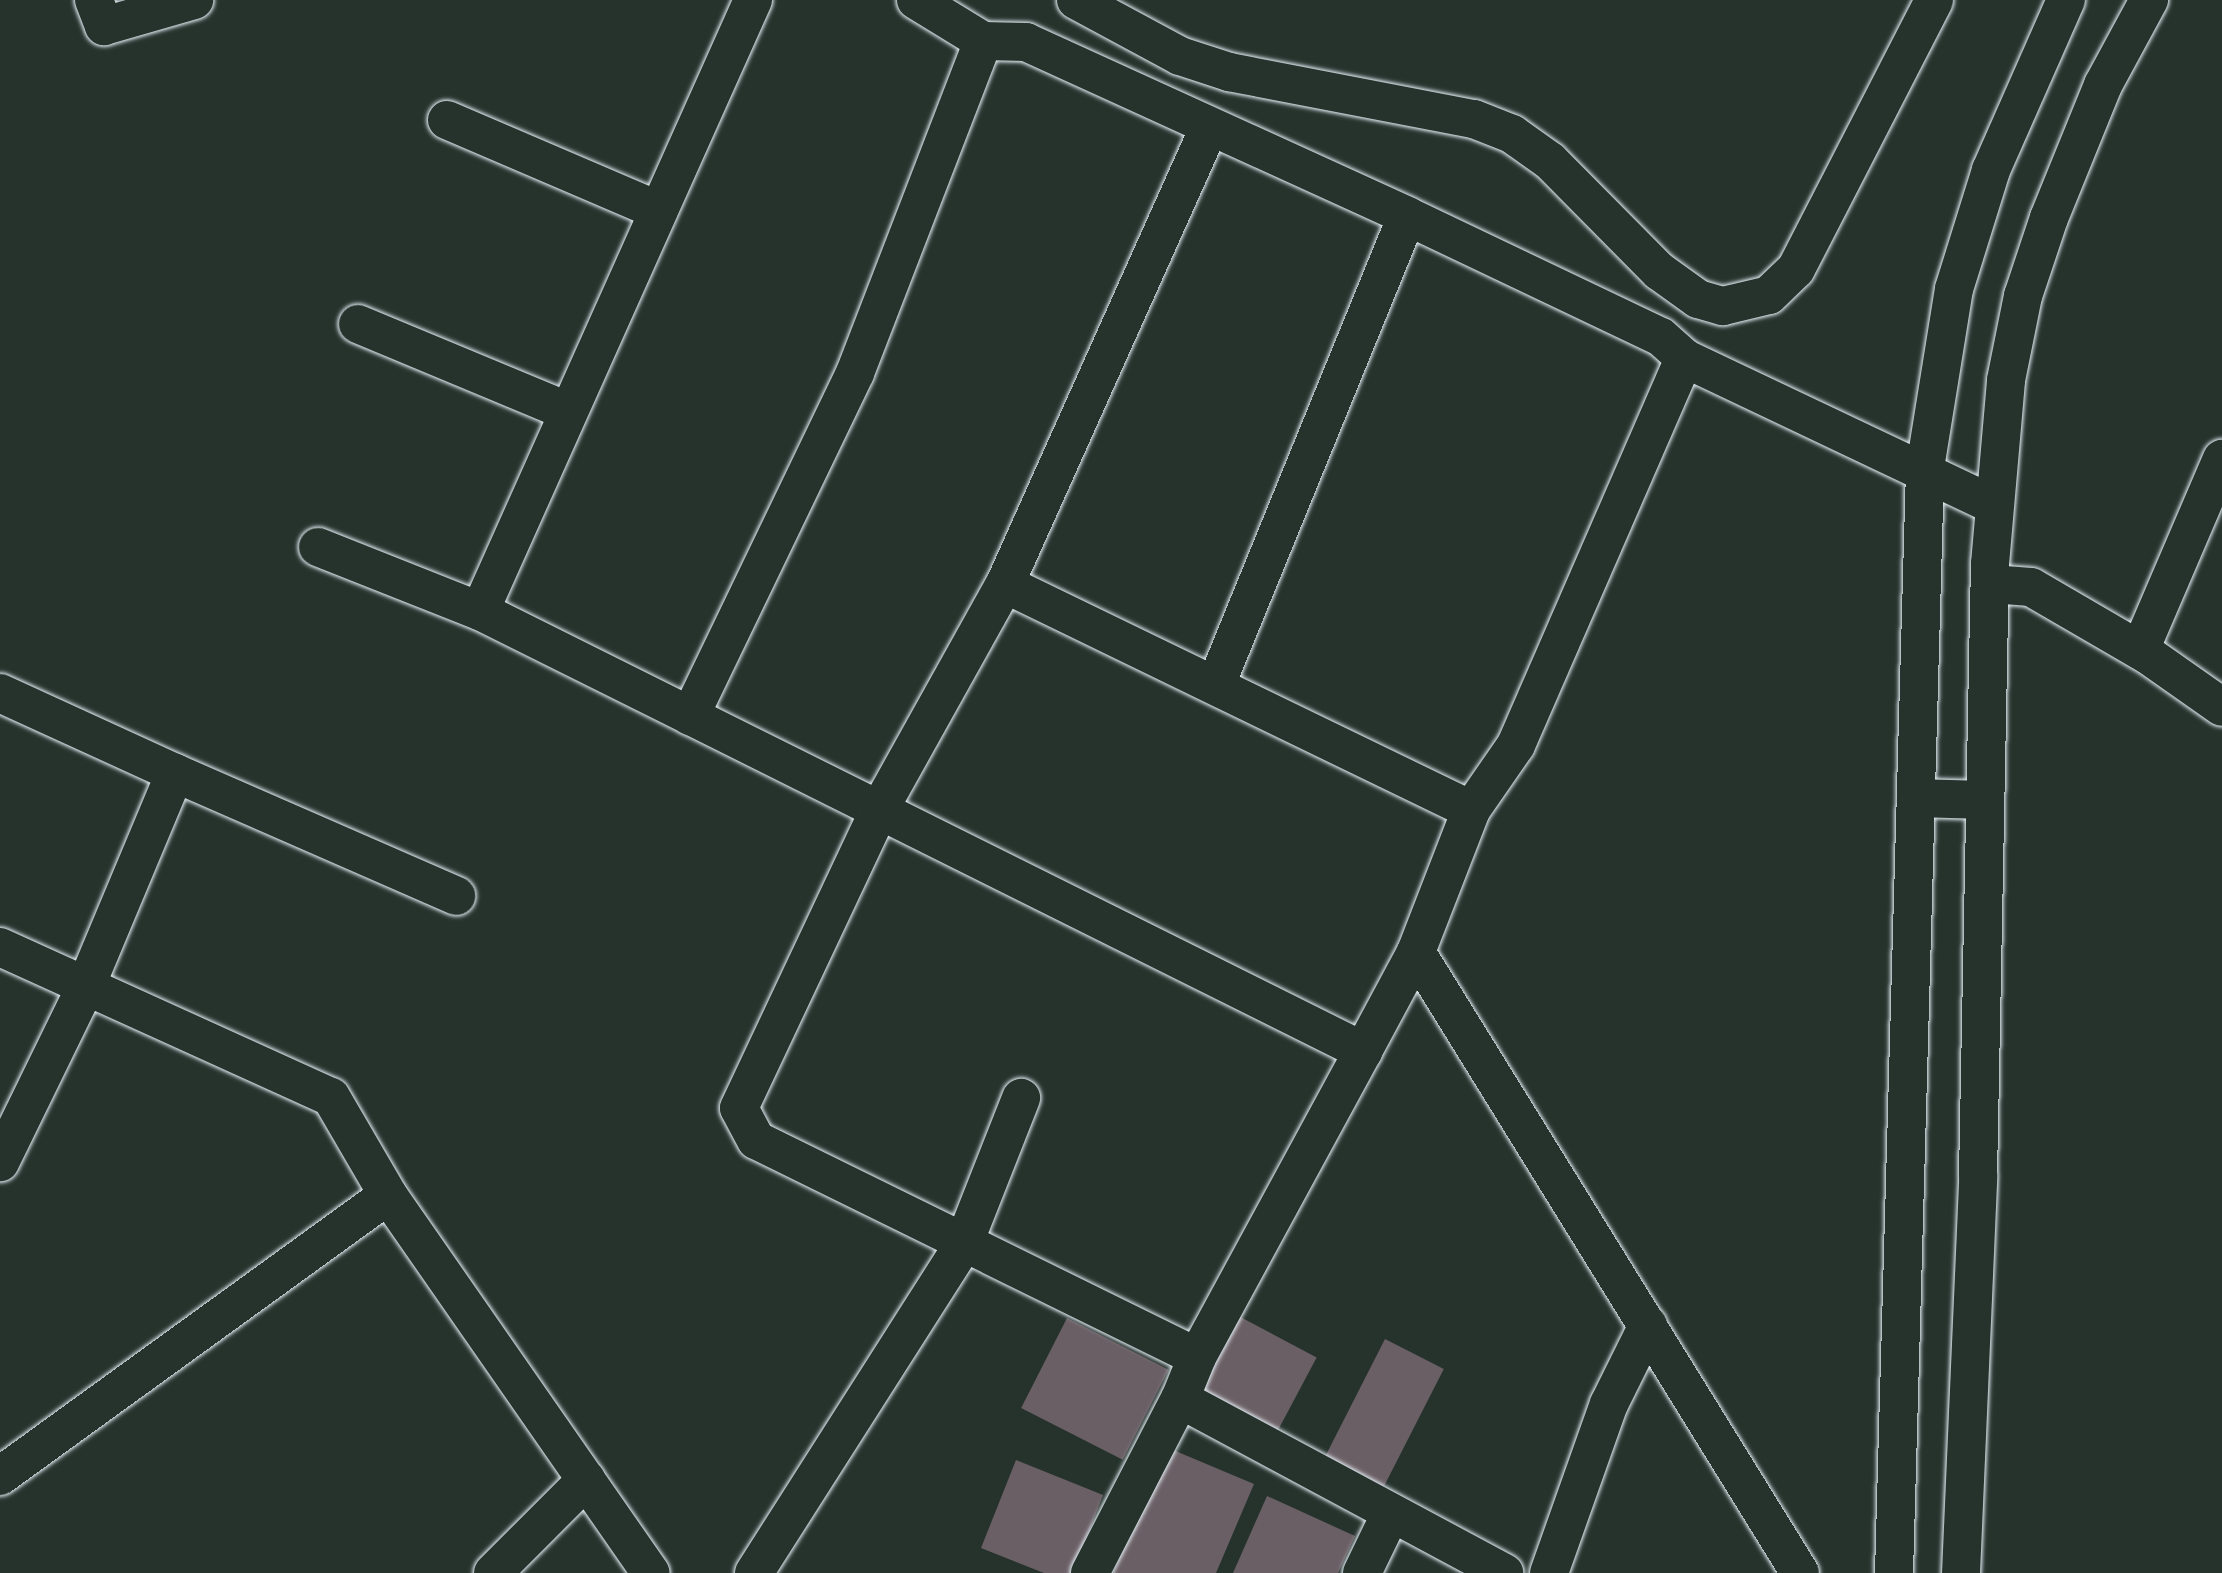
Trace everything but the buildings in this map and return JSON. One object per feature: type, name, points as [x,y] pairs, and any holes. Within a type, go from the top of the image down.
[{"type":"street","points":[[94,0],[103,26],[194,0]]},
{"type":"street","points":[[480,611],[655,209],[753,0]]},
{"type":"street","points":[[916,0],[983,41],[1026,43],[1209,129],[1407,216],[1661,337],[1684,358],[1925,468],[1994,505]]},
{"type":"street","points":[[1076,0],[1180,56],[1229,72],[1474,119],[1512,134],[1550,161],[1659,271],[1698,299],[1723,306],[1769,295],[1796,269],[1934,0]]},
{"type":"street","points":[[1894,1573],[1925,468],[1954,289],[1991,170],[2066,0]]},
{"type":"street","points":[[1961,1573],[1979,1176],[1991,584],[1994,505],[2006,380],[2023,296],[2103,85],[2149,0]]},
{"type":"street","points":[[690,716],[855,373],[983,41]]},
{"type":"street","points":[[447,120],[655,209]]},
{"type":"street","points":[[1197,1357],[756,1140],[738,1108],[879,810],[1005,584],[1209,129]]},
{"type":"street","points":[[1217,682],[1407,216]]},
{"type":"street","points":[[358,324],[567,411]]},
{"type":"street","points":[[1090,1573],[1180,1399],[1197,1357],[1416,951],[1471,810],[1516,745],[1684,358]]},
{"type":"street","points":[[2140,650],[2222,459]]},
{"type":"street","points":[[318,547],[480,611],[1363,1051]]},
{"type":"street","points":[[1005,584],[1217,682],[1471,810]]},
{"type":"street","points":[[1991,584],[2031,587],[2140,650],[2222,707]]},
{"type":"street","points":[[0,693],[456,896]]},
{"type":"street","points":[[0,1162],[86,986],[175,773]]},
{"type":"street","points":[[1916,798],[1985,800]]},
{"type":"street","points":[[0,947],[331,1097],[388,1195],[651,1573]]},
{"type":"street","points":[[1416,951],[1800,1573]]},
{"type":"street","points":[[754,1573],[964,1243],[1021,1098]]},
{"type":"street","points":[[0,1476],[388,1195]]},
{"type":"street","points":[[1549,1573],[1609,1404],[1648,1325]]},
{"type":"street","points":[[1180,1399],[1390,1515],[1504,1573]]},
{"type":"street","points":[[493,1573],[586,1480]]},
{"type":"street","points":[[1362,1573],[1390,1515]]}]
